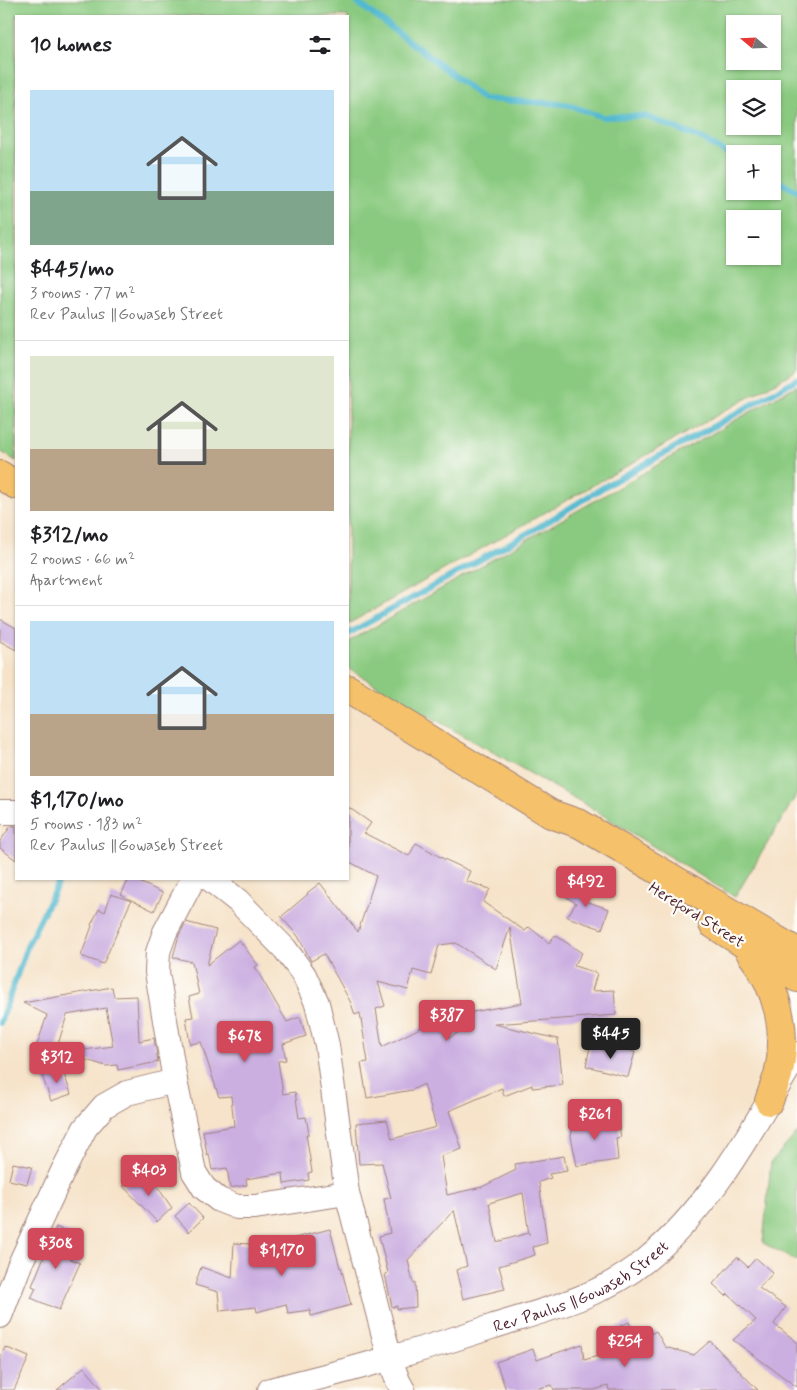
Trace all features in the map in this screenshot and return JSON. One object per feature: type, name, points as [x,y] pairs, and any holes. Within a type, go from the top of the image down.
[{"type":"main road","points":[[0,475],[15,484]]},
{"type":"main road","name":"Hereford Street","points":[[349,689],[551,814],[580,824],[797,952]]},
{"type":"main road","name":"Hereford Street","points":[[551,814],[572,836],[797,978]]},
{"type":"main road","points":[[744,943],[769,981],[777,1003],[782,1026],[782,1046],[778,1074],[766,1105]]},
{"type":"main road","points":[[766,1105],[797,1077]]},
{"type":"street","points":[[0,812],[15,812]]},
{"type":"street","points":[[192,880],[165,932],[158,952],[157,972],[175,1081],[194,1172],[204,1188],[219,1200],[237,1207],[255,1207],[347,1193]]},
{"type":"street","points":[[211,880],[238,901],[285,949],[304,975],[317,1003],[327,1045],[347,1193],[390,1359],[403,1390]]},
{"type":"street","name":"Rev Paulus ǁGowaseb Street","points":[[270,1390],[390,1359],[560,1306],[595,1292],[620,1279],[646,1261],[691,1217],[722,1176],[797,1054]]},
{"type":"street","points":[[0,1316],[20,1264],[85,1128],[104,1106],[127,1092],[175,1081]]},
{"type":"green space","points":[[0,0],[797,0],[797,370],[349,623],[349,15],[15,15],[15,460],[0,451]]},
{"type":"green space","points":[[797,385],[797,794],[735,897],[588,806],[349,669],[349,641]]},
{"type":"green space","points":[[797,1133],[797,1261],[763,1243],[771,1162]]},
{"type":"building","points":[[0,619],[15,627],[15,649],[0,641]]},
{"type":"building","points":[[349,808],[371,823],[364,833],[409,856],[416,843],[470,871],[466,881],[490,889],[483,902],[525,931],[529,927],[549,943],[555,935],[582,953],[574,966],[597,973],[592,991],[614,990],[616,1015],[494,1024],[558,1039],[563,1085],[532,1088],[532,1085],[504,1096],[502,1088],[449,1111],[462,1149],[441,1156],[447,1195],[482,1187],[516,1170],[515,1164],[564,1156],[567,1171],[549,1174],[551,1178],[539,1182],[547,1243],[533,1247],[535,1255],[499,1266],[505,1289],[463,1299],[456,1270],[467,1266],[454,1210],[408,1260],[413,1283],[415,1282],[416,1307],[397,1309],[397,1306],[392,1307],[385,1274],[388,1273],[379,1236],[390,1233],[384,1199],[391,1198],[382,1163],[359,1164],[356,1123],[387,1120],[392,1139],[436,1127],[424,1084],[412,1090],[367,1098],[361,1063],[368,1062],[360,1013],[355,1015],[351,1003],[324,954],[311,961],[298,936],[281,917],[320,883],[358,932],[376,876],[349,862]],"holes":[[[510,927],[522,1003],[451,1016],[453,1027],[469,1026],[449,1038],[439,1016],[423,1024],[424,1026],[382,1047],[376,1009],[385,1006],[378,982],[408,990],[413,970],[431,975],[439,945],[456,943],[496,969]],[[523,1193],[529,1235],[528,1233],[497,1242],[489,1203]]]},
{"type":"building","points":[[11,826],[15,826],[15,859],[0,848],[0,841]]},
{"type":"building","points":[[128,880],[135,880],[163,893],[154,911],[121,895]]},
{"type":"building","points":[[572,880],[580,887],[589,891],[585,901],[609,909],[602,929],[567,917],[576,903],[566,897]]},
{"type":"building","points":[[111,894],[131,901],[103,964],[81,956],[91,925],[99,909],[105,912]]},
{"type":"building","points":[[186,922],[216,930],[207,965],[239,940],[258,965],[255,967],[287,1022],[300,1017],[306,1036],[283,1044],[286,1060],[278,1061],[283,1094],[295,1092],[299,1118],[306,1117],[309,1134],[306,1134],[312,1172],[308,1173],[309,1180],[284,1184],[283,1173],[246,1179],[247,1185],[230,1188],[227,1168],[212,1170],[203,1131],[234,1126],[231,1096],[219,1097],[201,1042],[190,1044],[186,1018],[193,1017],[189,997],[199,994],[192,962],[173,957],[179,935]]},
{"type":"building","points":[[112,987],[114,997],[137,996],[139,1041],[154,1038],[158,1062],[118,1070],[117,1065],[106,1066],[63,1053],[113,1046],[106,1008],[67,1015],[56,1051],[37,1045],[47,1015],[23,1003]]},
{"type":"building","points":[[610,1045],[635,1052],[628,1077],[586,1066],[590,1047],[609,1051]]},
{"type":"building","points":[[62,1068],[71,1094],[51,1101],[42,1075]]},
{"type":"building","points":[[617,1117],[621,1137],[616,1138],[618,1160],[577,1166],[571,1136],[574,1122],[593,1118],[594,1122]]},
{"type":"building","points":[[13,1163],[32,1167],[27,1184],[9,1180]]},
{"type":"building","points":[[148,1173],[172,1208],[157,1222],[123,1186]]},
{"type":"building","points":[[189,1203],[203,1218],[189,1232],[175,1216]]},
{"type":"building","points":[[56,1227],[80,1238],[70,1259],[80,1263],[59,1310],[31,1298],[36,1288],[32,1286]]},
{"type":"building","points":[[330,1229],[351,1305],[311,1316],[310,1310],[288,1313],[286,1304],[257,1312],[256,1307],[220,1311],[218,1292],[195,1285],[201,1267],[232,1278],[234,1243],[267,1245]]},
{"type":"building","points":[[737,1257],[748,1267],[756,1258],[773,1273],[759,1288],[786,1307],[774,1324],[797,1342],[797,1387],[733,1340],[756,1320],[728,1294],[726,1296],[713,1284]]},
{"type":"building","points":[[629,1322],[636,1342],[656,1331],[665,1347],[694,1355],[710,1341],[758,1390],[609,1390],[608,1386],[594,1390],[554,1390],[552,1385],[531,1390],[506,1390],[496,1362],[533,1349],[537,1360],[582,1344],[584,1360],[619,1350],[610,1329]]},
{"type":"building","points":[[5,1347],[29,1357],[14,1390],[0,1390],[0,1359]]},
{"type":"building","points":[[84,1367],[103,1390],[57,1390]]},
{"type":"waterway","points":[[354,0],[483,99],[565,104],[603,117],[645,116],[700,138],[726,153]]},
{"type":"waterway","points":[[781,183],[797,191]]},
{"type":"waterway","points":[[349,633],[542,525],[607,485],[797,379]]},
{"type":"waterway","points":[[0,1023],[28,944],[60,880]]}]
